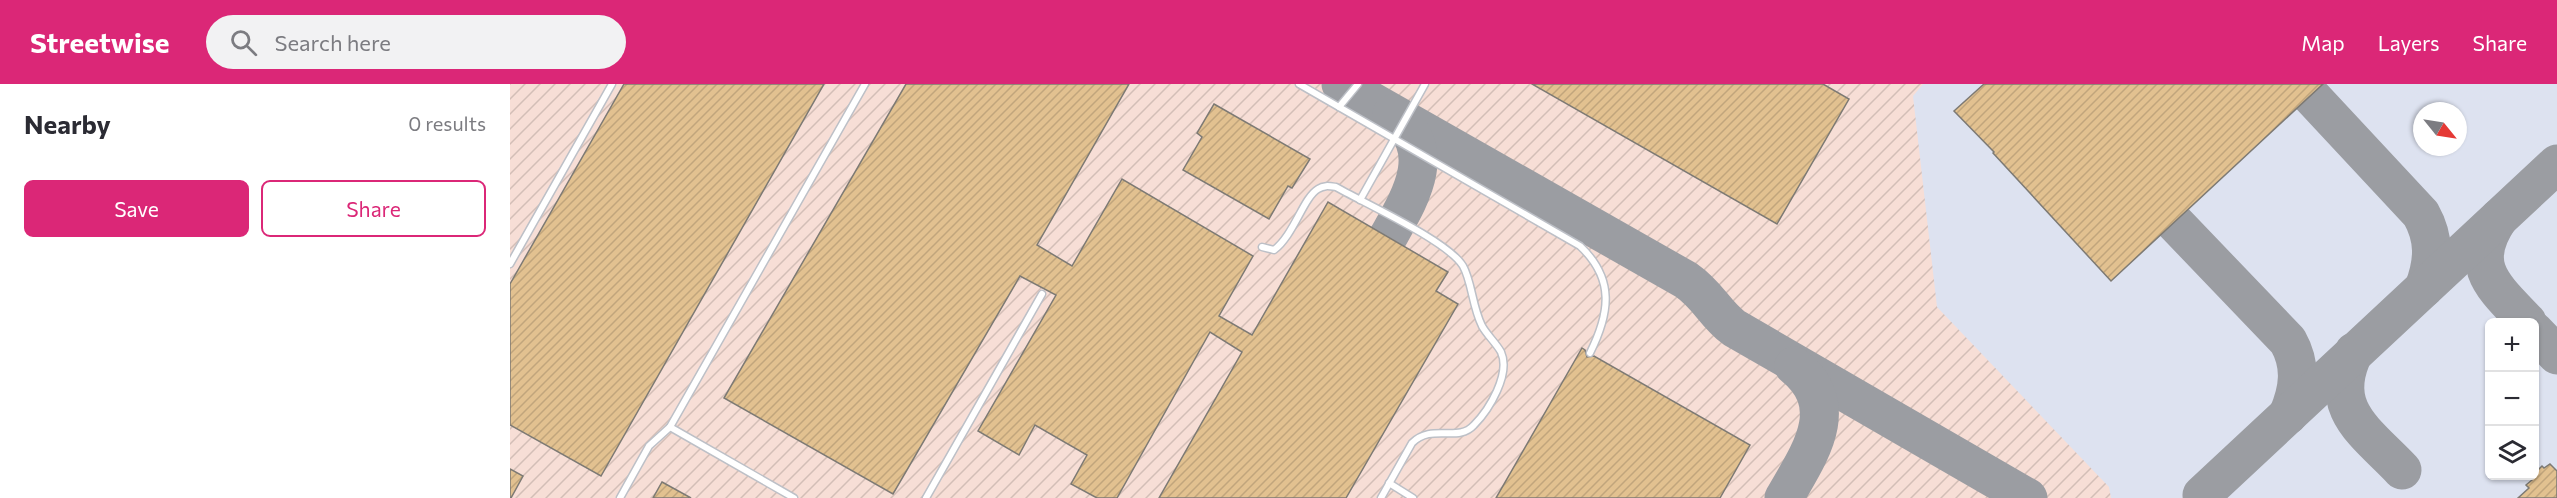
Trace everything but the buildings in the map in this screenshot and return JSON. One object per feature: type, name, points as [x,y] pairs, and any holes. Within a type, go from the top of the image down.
[{"type":"lane","points":[[510,264],[612,84]]},
{"type":"lane","points":[[620,498],[649,446],[670,427],[865,84]]},
{"type":"lane","points":[[1299,84],[1395,137],[1565,237],[1590,255],[1602,278],[1606,294],[1603,324],[1590,353]]},
{"type":"lane","points":[[1339,107],[1358,84]]},
{"type":"lane","points":[[1360,200],[1425,84]]},
{"type":"lane","points":[[1262,247],[1274,250],[1284,242],[1316,189],[1326,185],[1336,187],[1433,240],[1461,263],[1467,275],[1472,302],[1483,327],[1500,351],[1504,369],[1500,383],[1473,427],[1458,434],[1428,432],[1418,437],[1412,443],[1381,498]]},
{"type":"lane","points":[[926,498],[1042,294]]},
{"type":"lane","points":[[670,427],[794,498]]},
{"type":"lane","points":[[1389,483],[1413,498]]},
{"type":"shaded area","points":[[510,84],[2557,84],[2557,498],[510,498]]},
{"type":"shaded area","points":[[510,84],[1923,84],[1913,96],[1937,307],[2109,487],[2111,498],[510,498]]},
{"type":"taxiway","points":[[1341,84],[1686,280],[1734,328],[2028,498]]},
{"type":"taxiway","points":[[2311,96],[2421,214],[2429,232],[2432,250],[2430,269],[2424,288]]},
{"type":"taxiway","points":[[1388,237],[1412,190],[1417,174],[1418,158],[1415,142],[1407,128],[1392,114]]},
{"type":"taxiway","points":[[2202,495],[2557,164]]},
{"type":"taxiway","points":[[2499,218],[2489,235],[2485,250],[2485,263],[2488,275],[2495,286],[2523,318]]},
{"type":"taxiway","points":[[2173,221],[2288,341],[2297,369],[2297,387],[2288,415]]},
{"type":"taxiway","points":[[2539,336],[2557,355]]},
{"type":"taxiway","points":[[2354,352],[2347,372],[2345,389],[2347,404],[2364,431],[2402,470]]},
{"type":"taxiway","points":[[1784,498],[1811,448],[1817,431],[1819,414],[1817,398],[1809,382],[1794,366]]}]
